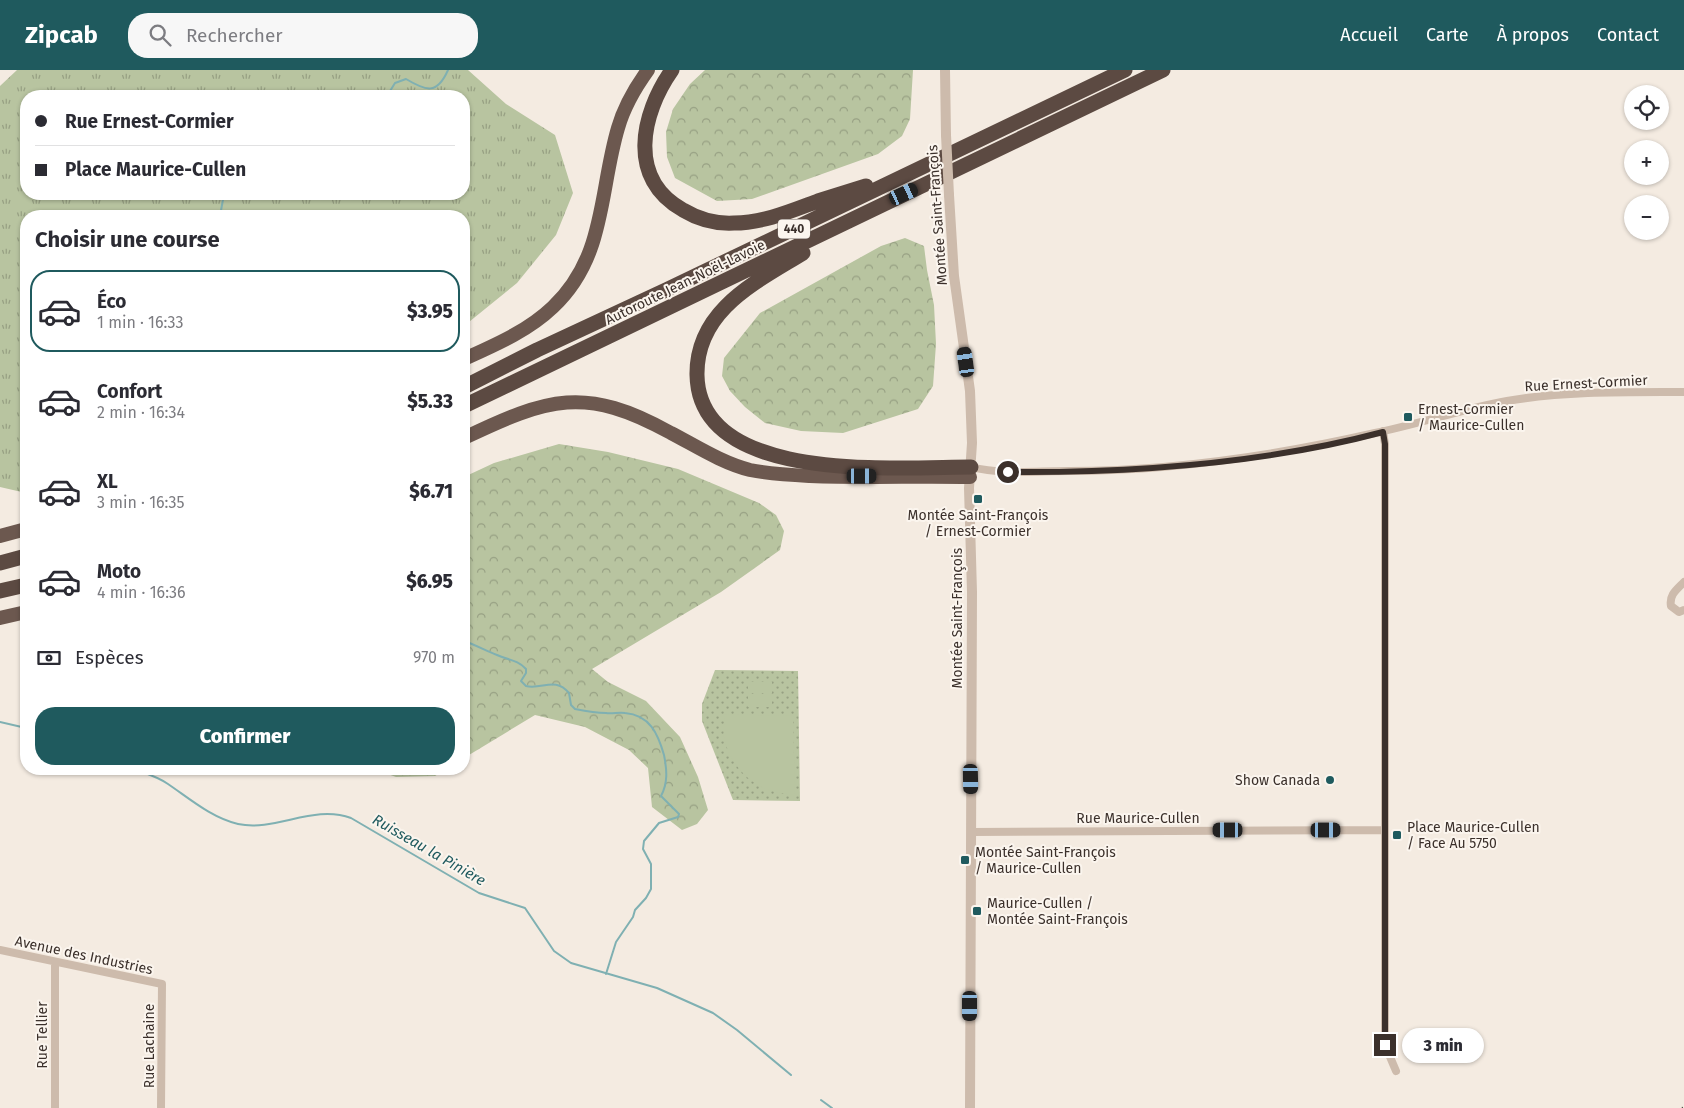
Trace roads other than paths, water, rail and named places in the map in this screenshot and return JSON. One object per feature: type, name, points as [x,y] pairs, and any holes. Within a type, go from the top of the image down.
[{"type":"highway","points":[[470,356],[501,342],[539,319],[559,302],[579,276],[589,257],[598,230],[619,126],[631,96],[648,70]]},
{"type":"highway","points":[[672,70],[659,91],[648,117],[645,136],[646,157],[651,177],[661,193],[676,206],[693,216],[710,221],[729,223],[761,220],[920,169]]},
{"type":"highway","name":"Autoroute Jean-Noël-Lavoie","points":[[470,384],[537,350],[1125,70]]},
{"type":"highway","name":"Autoroute Jean-Noël-Lavoie","points":[[470,403],[1164,70]]},
{"type":"highway","points":[[874,209],[751,285],[719,313],[705,336],[699,356],[698,383],[703,405],[710,417],[720,428],[740,442],[759,450],[796,460],[846,467],[970,472]]},
{"type":"highway","points":[[470,414],[629,327]]},
{"type":"highway","points":[[470,376],[537,350]]},
{"type":"highway","points":[[470,435],[531,408],[565,402],[586,402],[607,405],[637,415],[709,454],[748,470],[823,476],[970,472]]},
{"type":"highway","points":[[0,536],[20,531]]},
{"type":"highway","points":[[0,563],[20,558]]},
{"type":"highway","points":[[0,592],[20,587]]},
{"type":"highway","points":[[0,618],[20,613]]},
{"type":"street","name":"Montée Saint-François","points":[[945,70],[946,135],[954,276],[970,392],[972,592],[970,692],[972,832],[970,1108]]},
{"type":"street","name":"Rue Ernest-Cormier","points":[[970,472],[1098,471],[1166,467],[1271,454],[1383,432],[1466,409],[1543,396],[1619,392],[1684,392]]},
{"type":"street","points":[[1383,432],[1385,444],[1385,1045],[1396,1071]]},
{"type":"street","points":[[1684,582],[1670,599],[1671,606],[1679,612],[1684,610]]},
{"type":"street","name":"Rue Maurice-Cullen","points":[[972,832],[1385,830]]},
{"type":"street","name":"Avenue des Industries","points":[[0,950],[162,984]]},
{"type":"street","name":"Rue Tellier","points":[[55,962],[55,1108]]},
{"type":"street","name":"Rue Lachaine","points":[[161,1108],[162,984]]},
{"type":"waterway","points":[[391,90],[395,83],[406,79],[425,88],[435,87],[440,84],[448,70]]},
{"type":"waterway","points":[[221,210],[223,200]]},
{"type":"waterway","points":[[470,643],[523,666],[526,669],[526,673],[521,681],[526,686],[559,685],[569,693],[571,705],[575,709],[598,713],[623,713],[641,717],[652,727],[659,740],[664,755],[666,771],[666,781],[661,796],[679,814],[678,817],[659,823],[644,841],[643,849],[651,864],[651,889],[635,910],[633,917],[616,942],[606,974]]},
{"type":"waterway","name":"Ruisseau la Pinière","points":[[0,722],[20,727]]},
{"type":"waterway","name":"Ruisseau la Pinière","points":[[151,775],[168,784],[210,813],[238,824],[266,824],[323,814],[351,818],[479,893],[525,908],[554,951],[571,963],[657,988],[713,1013],[737,1030],[791,1075]]},
{"type":"waterway","name":"Ruisseau la Pinière","points":[[821,1100],[832,1108]]},
{"type":"place","name":"Ernest-Cormier / Maurice-Cullen","points":[[1408,417]]},
{"type":"place","name":"Montée Saint-François / Ernest-Cormier","points":[[978,499]]},
{"type":"place","name":"Show Canada","points":[[1330,780]]},
{"type":"place","name":"Place Maurice-Cullen / Face Au 5750","points":[[1397,835]]},
{"type":"place","name":"Montée Saint-François / Maurice-Cullen","points":[[965,860]]},
{"type":"place","name":"Maurice-Cullen / Montée Saint-François","points":[[977,911]]}]
